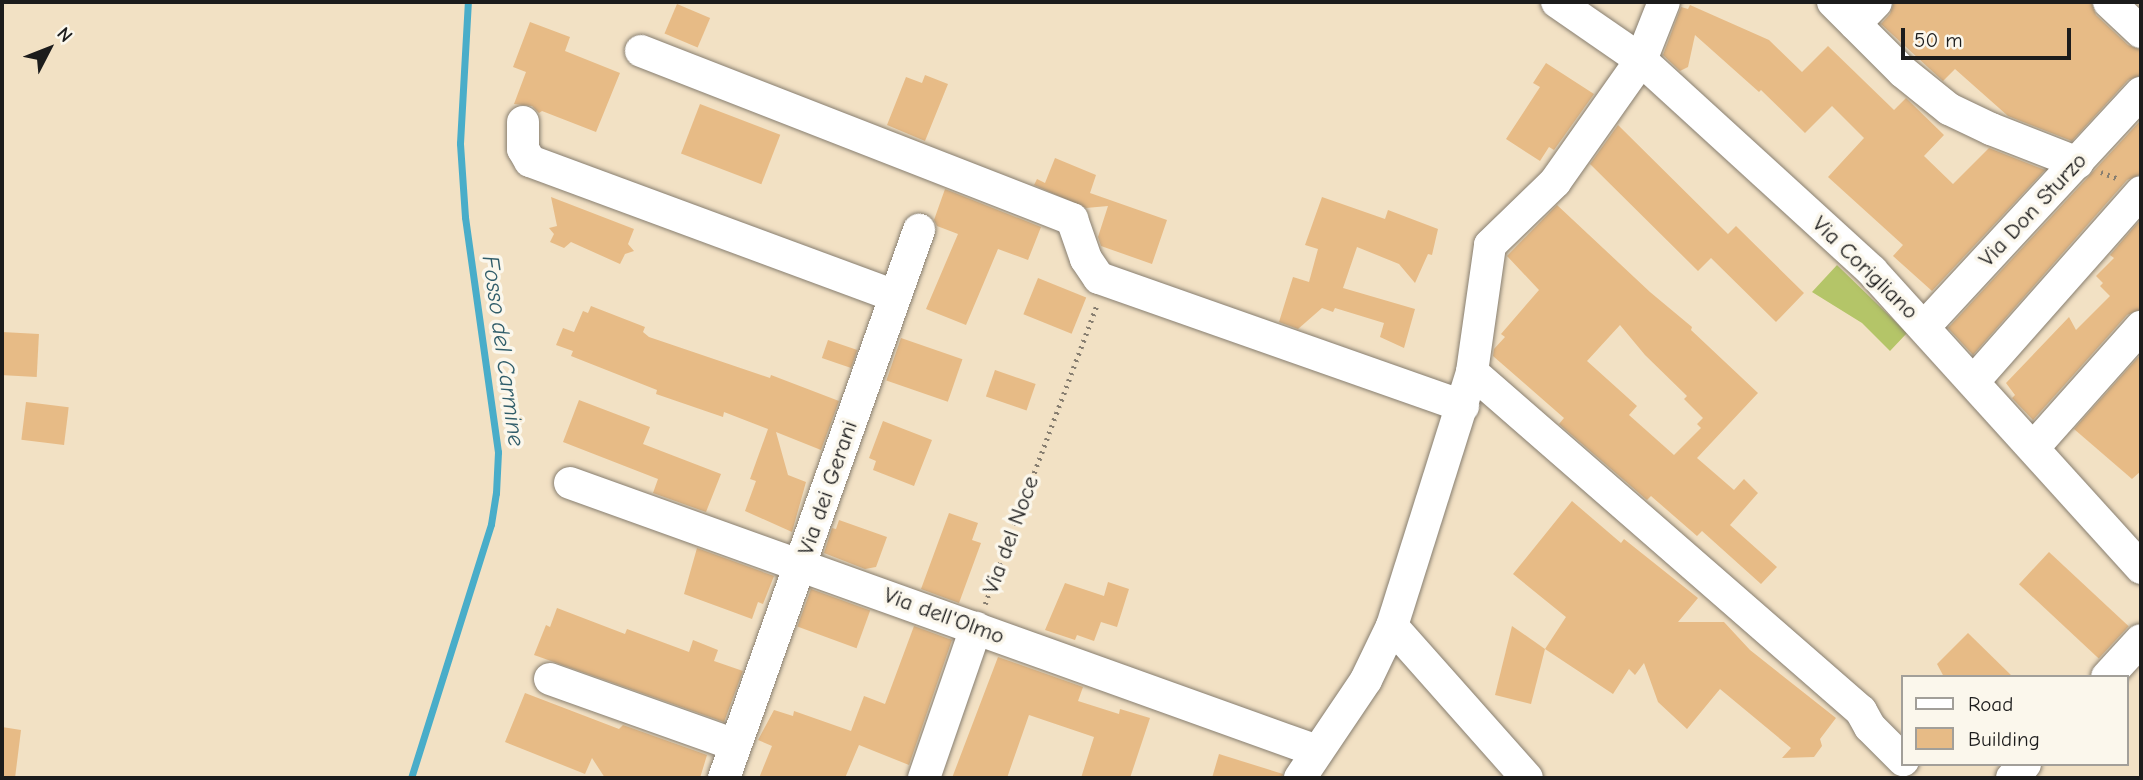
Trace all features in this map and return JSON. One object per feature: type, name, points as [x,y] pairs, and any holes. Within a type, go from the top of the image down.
[{"type":"street","name":"Via Corigliano","points":[[1558,2],[1641,60],[1872,271],[1925,326],[2141,568]]},
{"type":"street","points":[[1300,778],[1366,680],[1392,626],[1472,372],[1490,245],[1555,182],[1641,60],[1664,2]]},
{"type":"street","points":[[1833,2],[1866,13],[1903,72],[1949,109],[1991,129],[2078,163]]},
{"type":"street","points":[[2109,2],[2141,32]]},
{"type":"street","points":[[641,51],[1072,219],[1086,258],[1099,278],[1463,406]]},
{"type":"street","name":"Via Don Sturzo","points":[[1925,326],[2141,93]]},
{"type":"street","points":[[523,122],[523,149],[530,161],[895,296]]},
{"type":"street","points":[[1974,381],[2135,187]]},
{"type":"street","name":"Via dei Gerani","points":[[724,778],[919,230]]},
{"type":"street","points":[[2034,447],[2141,327]]},
{"type":"street","points":[[1472,372],[1861,711],[1870,727],[1902,759]]},
{"type":"street","name":"Via dell'Olmo","points":[[570,483],[802,564],[1317,751]]},
{"type":"street","points":[[1392,626],[1527,778]]},
{"type":"street","points":[[924,778],[976,628]]},
{"type":"street","points":[[2109,675],[2141,640]]},
{"type":"street","points":[[550,679],[735,745]]},
{"type":"path","points":[[2078,163],[2135,187]]},
{"type":"path","name":"Via del Noce","points":[[976,628],[1101,293]]},
{"type":"green space","points":[[1837,265],[1907,333],[1890,351],[1862,323],[1812,292]]},
{"type":"building","points":[[1894,2],[2091,2],[2096,15],[2128,45],[2141,50],[2141,75],[2128,80],[2072,141],[2008,116],[1955,69],[1943,81],[1881,24],[1890,14]]},
{"type":"building","points":[[677,4],[710,18],[698,48],[664,33]]},
{"type":"building","points":[[1690,5],[1769,40],[1802,72],[1828,46],[1894,110],[1906,98],[1944,135],[1924,156],[1953,184],[1989,148],[2045,170],[1932,291],[1893,256],[1903,245],[1828,177],[1864,138],[1832,106],[1805,133],[1761,90],[1759,92],[1695,35],[1688,67],[1680,71],[1663,55],[1681,7],[1688,9]]},
{"type":"building","points":[[530,22],[570,37],[565,51],[620,73],[596,132],[542,111],[539,113],[532,106],[514,104],[526,72],[513,67]]},
{"type":"building","points":[[1546,63],[1594,94],[1554,150],[1549,147],[1540,161],[1506,139],[1540,87],[1533,83]]},
{"type":"building","points":[[925,75],[948,84],[925,141],[887,125],[906,77],[922,83]]},
{"type":"building","points":[[700,104],[780,135],[761,184],[681,153]]},
{"type":"building","points":[[2141,120],[2141,174],[2127,180],[1973,355],[1948,328]]},
{"type":"building","points":[[1618,125],[1728,234],[1736,226],[1804,293],[1776,322],[1711,258],[1698,271],[1590,164]]},
{"type":"building","points":[[1055,158],[1096,175],[1090,193],[1167,220],[1152,264],[1101,246],[1098,237],[1108,206],[1086,208],[1034,185],[1037,179],[1045,183]]},
{"type":"building","points":[[945,189],[1041,227],[1028,260],[998,249],[966,325],[926,309],[958,234],[937,226],[934,220]]},
{"type":"building","points":[[551,197],[634,229],[628,244],[634,251],[625,254],[620,264],[571,242],[564,248],[550,242],[554,234],[549,228],[557,226]]},
{"type":"building","points":[[1322,197],[1385,219],[1388,210],[1438,229],[1432,255],[1428,254],[1415,283],[1399,264],[1357,247],[1343,288],[1415,309],[1404,348],[1380,337],[1384,323],[1335,308],[1333,312],[1322,308],[1298,329],[1279,322],[1293,277],[1309,282],[1318,249],[1305,245]]},
{"type":"building","points":[[1557,205],[1650,292],[1692,327],[1691,330],[1758,393],[1697,458],[1734,490],[1744,479],[1758,493],[1730,525],[1777,567],[1761,584],[1702,531],[1697,536],[1651,496],[1647,500],[1559,424],[1564,418],[1493,356],[1494,349],[1505,337],[1501,334],[1539,290],[1507,256]],"holes":[[[1620,325],[1645,355],[1687,396],[1684,399],[1703,418],[1697,424],[1701,428],[1674,455],[1629,415],[1637,406],[1587,361]]]},
{"type":"building","points":[[2141,219],[2141,309],[2127,315],[2033,420],[2012,398],[2015,395],[2006,383],[2069,317],[2076,330],[2110,296],[2100,286],[2103,283],[2096,276],[2114,258],[2110,255]]},
{"type":"building","points":[[1038,278],[1086,297],[1072,334],[1023,314]]},
{"type":"building","points":[[591,306],[645,327],[643,332],[649,337],[770,378],[771,375],[839,401],[821,450],[776,432],[788,475],[806,482],[792,532],[745,511],[756,481],[750,479],[768,429],[724,412],[723,417],[656,394],[657,390],[571,356],[573,351],[556,345],[563,328],[574,332],[583,311],[588,313]]},
{"type":"building","points":[[2,332],[39,334],[37,377],[2,375]]},
{"type":"building","points":[[901,338],[962,359],[948,402],[886,381]]},
{"type":"building","points":[[828,340],[857,350],[851,368],[822,358]]},
{"type":"building","points":[[2141,354],[2141,471],[2132,479],[2074,429]]},
{"type":"building","points":[[995,370],[1036,384],[1027,410],[986,396]]},
{"type":"building","points":[[579,400],[650,427],[643,444],[721,474],[706,512],[653,493],[658,479],[563,442]]},
{"type":"building","points":[[26,402],[69,407],[64,445],[21,440]]},
{"type":"building","points":[[883,421],[932,440],[914,486],[873,470],[876,461],[869,458]]},
{"type":"building","points":[[1572,501],[1621,543],[1624,539],[1698,598],[1678,622],[1724,622],[1750,650],[1836,718],[1820,739],[1822,746],[1814,757],[1782,758],[1791,748],[1720,689],[1687,729],[1658,702],[1644,663],[1635,675],[1629,669],[1613,694],[1545,649],[1566,617],[1513,574]]},
{"type":"building","points":[[949,513],[978,523],[972,540],[981,543],[959,603],[921,589]]},
{"type":"building","points":[[839,520],[887,537],[876,567],[865,569],[824,553],[832,528],[836,529]]},
{"type":"building","points":[[697,548],[774,576],[763,604],[758,602],[752,619],[684,594]]},
{"type":"building","points":[[2049,552],[2129,626],[2099,659],[2019,584]]},
{"type":"building","points":[[1108,582],[1129,589],[1117,627],[1101,622],[1094,641],[1077,635],[1075,640],[1045,630],[1065,583],[1104,596]]},
{"type":"building","points":[[811,589],[870,611],[857,648],[797,627]]},
{"type":"building","points":[[557,608],[625,634],[627,629],[689,652],[693,640],[718,650],[714,661],[743,671],[724,722],[534,655],[546,625],[550,627]]},
{"type":"building","points":[[914,626],[952,640],[909,765],[859,745],[845,778],[759,778],[772,746],[758,740],[774,710],[793,716],[794,711],[851,731],[864,696],[885,704]]},
{"type":"building","points":[[1512,626],[1545,649],[1531,704],[1495,695]]},
{"type":"building","points":[[1968,633],[2011,675],[1943,675],[1937,664]]},
{"type":"building","points":[[998,657],[1083,687],[1078,701],[1119,714],[1120,709],[1150,718],[1130,778],[1081,778],[1094,737],[1029,715],[1007,778],[952,778]]},
{"type":"building","points":[[525,693],[619,729],[623,725],[707,755],[700,778],[605,778],[592,758],[585,774],[505,742]]},
{"type":"building","points":[[2,727],[21,730],[15,778],[2,778]]},
{"type":"building","points":[[1219,754],[1283,774],[1282,778],[1212,778]]},
{"type":"waterway","name":"Fosso del Carmine","points":[[411,778],[491,524],[496,493],[498,452],[465,217],[460,143],[468,2]]}]
